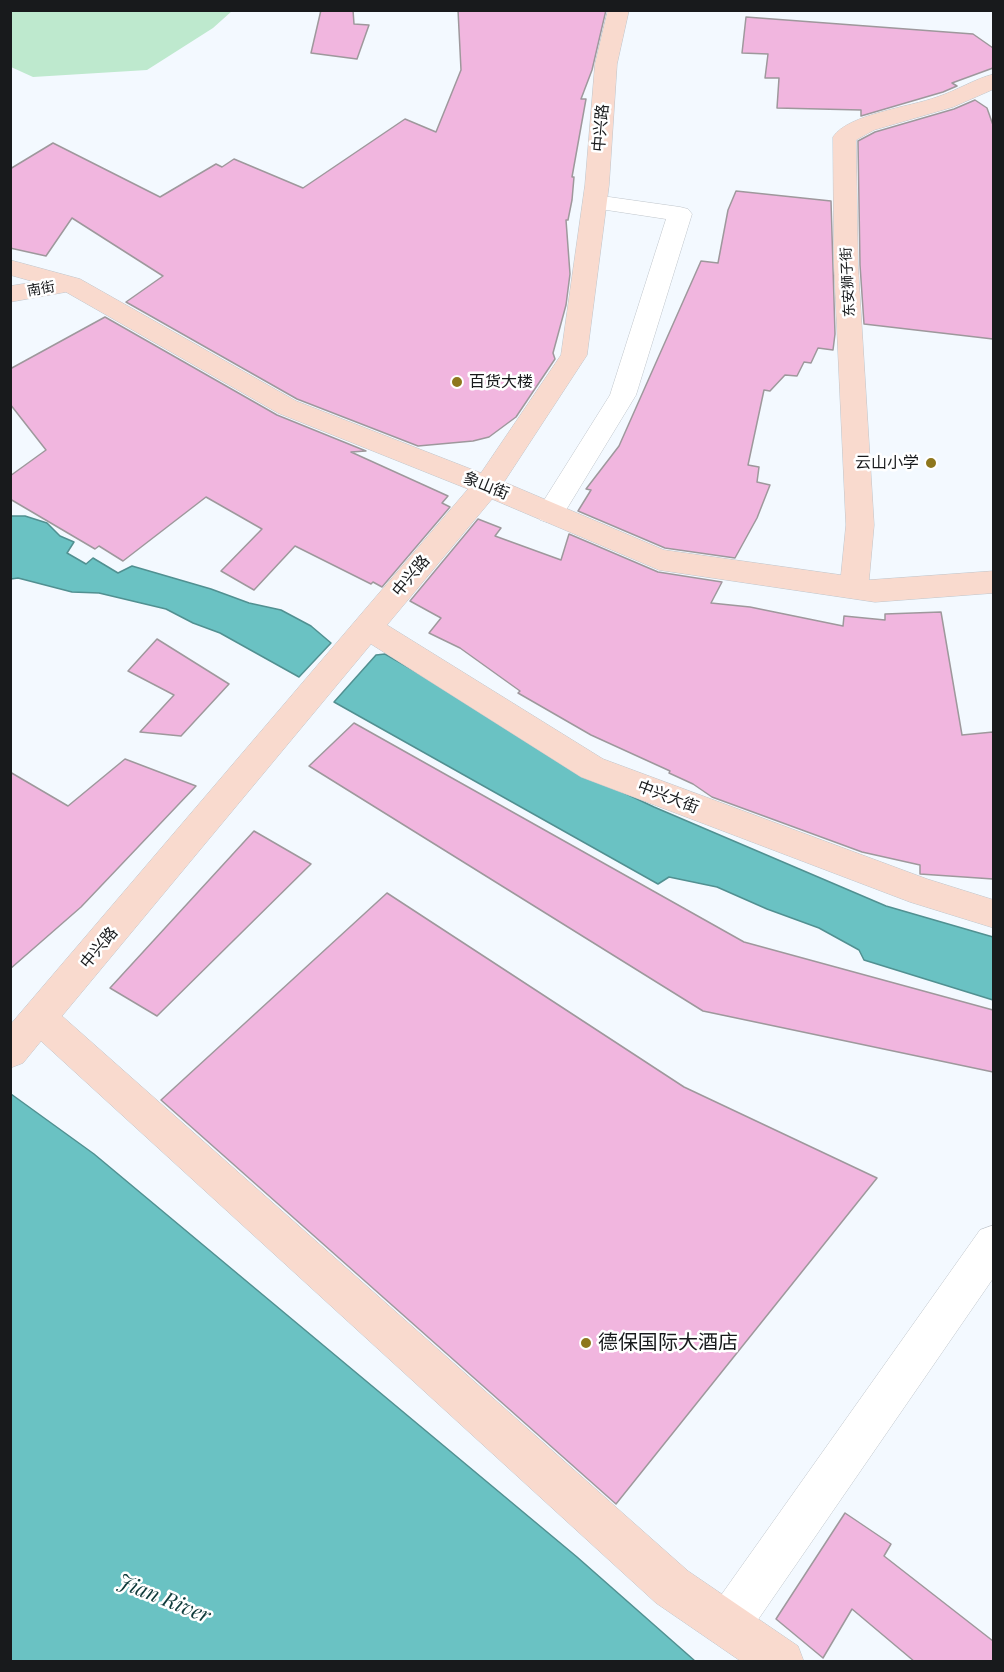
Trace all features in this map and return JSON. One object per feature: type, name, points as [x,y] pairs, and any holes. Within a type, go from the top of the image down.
[{"type":"main road","name":"中兴路","points":[[10,1052],[487,486],[574,355],[595,202],[606,64],[619,10]]},
{"type":"main road","name":"东安狮子街","points":[[854,588],[860,525],[846,265],[844,137],[866,125],[945,102],[993,81]]},
{"type":"main road","name":"象山街","points":[[10,267],[70,284],[287,407],[487,486],[659,560],[875,591],[993,582]]},
{"type":"main road","name":"南街","points":[[10,294],[70,284]]},
{"type":"main road","name":"中兴大街","points":[[368,628],[591,768],[910,888],[993,915]]},
{"type":"main road","points":[[40,1018],[672,1587],[782,1662]]},
{"type":"street","points":[[550,513],[624,395],[680,214],[595,202]]},
{"type":"street","points":[[728,1624],[993,1243]]},
{"type":"green space","points":[[10,11],[232,11],[213,28],[147,70],[33,77],[11,67]]},
{"type":"water","points":[[11,516],[25,516],[47,523],[60,536],[74,542],[67,553],[86,564],[93,558],[118,573],[132,566],[211,589],[249,603],[281,610],[311,626],[331,643],[299,677],[220,633],[193,623],[166,609],[99,593],[72,592],[18,578],[11,579]]},
{"type":"water","points":[[385,654],[474,705],[584,774],[654,807],[886,906],[993,937],[993,1000],[864,960],[859,950],[819,928],[717,887],[669,877],[658,884],[334,702],[376,655]]},
{"type":"water","name":"Jian River","points":[[11,1094],[94,1154],[577,1557],[695,1661],[11,1661]]},
{"type":"building","points":[[321,10],[353,10],[354,24],[369,25],[357,59],[311,53]]},
{"type":"building","points":[[458,10],[606,10],[592,70],[581,99],[586,99],[572,177],[574,177],[572,200],[568,220],[566,220],[570,274],[566,305],[553,353],[555,359],[516,417],[489,437],[473,441],[418,446],[297,399],[126,302],[163,276],[72,218],[46,256],[10,248],[10,169],[53,143],[160,197],[216,164],[222,167],[234,159],[303,188],[405,119],[436,132],[461,70]]},
{"type":"building","points":[[746,17],[973,34],[993,48],[993,68],[952,83],[957,86],[943,92],[861,116],[861,110],[777,108],[779,78],[765,78],[768,54],[742,53]]},
{"type":"building","points":[[975,100],[987,108],[993,125],[993,339],[864,324],[860,265],[858,141],[875,132],[954,109]]},
{"type":"building","points":[[736,191],[831,201],[835,334],[833,350],[818,348],[811,363],[804,362],[797,376],[785,375],[770,391],[764,390],[748,465],[759,467],[757,482],[770,485],[757,518],[735,558],[665,548],[578,511],[591,490],[586,489],[619,446],[701,261],[718,263],[728,210]]},
{"type":"building","points":[[105,317],[277,415],[366,451],[351,452],[448,496],[442,503],[450,507],[382,587],[373,582],[371,584],[295,546],[254,590],[221,571],[262,529],[206,497],[123,561],[99,546],[95,549],[10,499],[10,476],[46,450],[10,404],[10,369]]},
{"type":"building","points":[[478,519],[501,528],[495,536],[561,560],[569,534],[658,572],[722,582],[711,603],[750,607],[843,626],[844,616],[885,620],[885,614],[941,612],[962,735],[993,732],[993,879],[920,874],[920,865],[862,852],[712,797],[693,784],[669,773],[670,771],[591,735],[518,693],[520,691],[460,648],[429,633],[441,618],[410,601]]},
{"type":"building","points":[[157,639],[229,684],[181,736],[140,732],[174,695],[128,671]]},
{"type":"building","points":[[354,723],[744,942],[993,1010],[993,1072],[703,1011],[309,766]]},
{"type":"building","points":[[125,759],[196,786],[81,907],[10,969],[10,772],[68,806]]},
{"type":"building","points":[[254,831],[311,864],[157,1016],[110,988]]},
{"type":"building","name":"德保国际大酒店","points":[[387,893],[684,1087],[877,1178],[616,1504],[161,1100]]},
{"type":"building","points":[[845,1513],[891,1544],[884,1556],[993,1641],[993,1662],[915,1662],[852,1609],[823,1658],[776,1619]]},
{"type":"place","name":"百货大楼","points":[[457,382]]},
{"type":"place","name":"云山小学","points":[[931,463]]},
{"type":"place","name":"德保国际大酒店","points":[[586,1343]]}]
